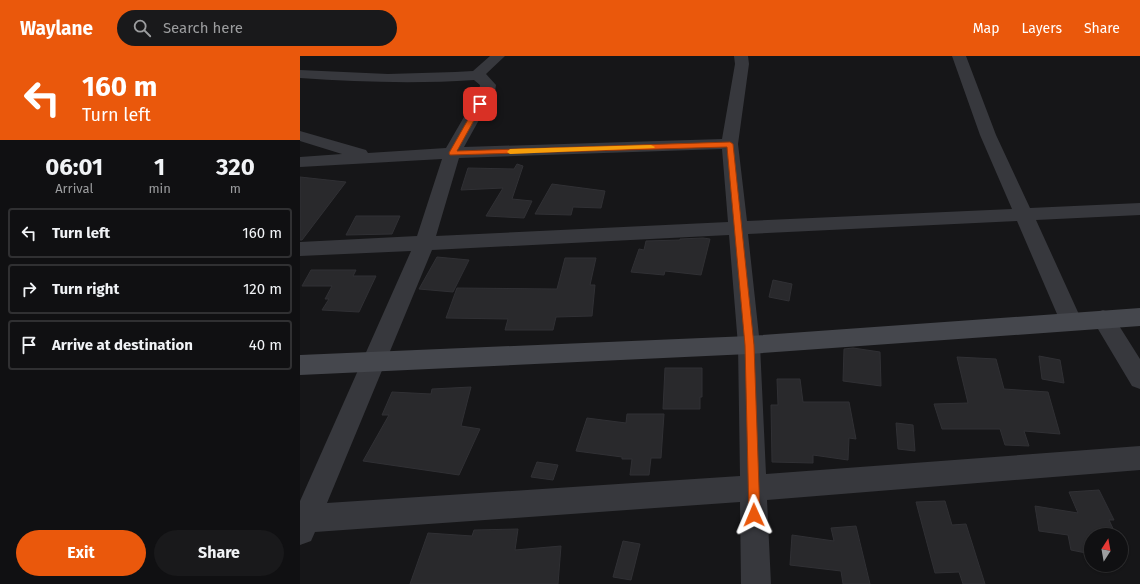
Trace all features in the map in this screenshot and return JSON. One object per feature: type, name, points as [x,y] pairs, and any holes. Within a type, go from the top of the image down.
[{"type":"street","points":[[477,75],[498,56]]},
{"type":"street","points":[[741,56],[742,64],[730,144],[749,345],[756,584]]},
{"type":"street","points":[[959,56],[988,135],[1071,320]]},
{"type":"street","points":[[300,74],[370,79],[439,79],[477,75],[484,79],[488,85],[487,91],[452,153],[424,244],[302,523],[1140,458]]},
{"type":"street","points":[[300,136],[372,158]]},
{"type":"street","points":[[300,162],[452,153],[730,144]]},
{"type":"street","points":[[300,249],[1140,208]]},
{"type":"street","points":[[300,365],[749,345],[1071,320],[1140,317]]},
{"type":"street","points":[[1103,319],[1140,379]]},
{"type":"building","points":[[517,164],[523,166],[512,199],[532,201],[524,218],[486,216],[503,188],[461,190],[468,168],[514,169]]},
{"type":"building","points":[[300,177],[346,182],[302,240],[300,240]]},
{"type":"building","points":[[552,184],[605,191],[601,208],[573,207],[571,215],[535,214]]},
{"type":"building","points":[[356,216],[400,216],[392,234],[346,235]]},
{"type":"building","points":[[703,238],[710,239],[701,275],[665,271],[664,275],[631,272],[639,249],[644,250],[646,241]]},
{"type":"building","points":[[437,257],[469,260],[453,292],[419,289]]},
{"type":"building","points":[[565,258],[596,258],[590,285],[595,285],[592,316],[556,317],[553,330],[505,330],[508,319],[446,318],[457,288],[557,289]]},
{"type":"building","points":[[311,270],[356,270],[353,276],[376,276],[359,312],[322,310],[329,299],[325,299],[332,286],[302,286]]},
{"type":"building","points":[[773,280],[792,284],[789,301],[769,297]]},
{"type":"building","points":[[853,348],[880,352],[881,386],[843,381],[844,349]]},
{"type":"building","points":[[1039,356],[1060,360],[1064,383],[1042,379]]},
{"type":"building","points":[[957,357],[996,359],[1004,389],[1048,392],[1060,434],[1024,431],[1029,446],[1005,445],[1000,429],[942,429],[934,404],[968,403]]},
{"type":"building","points":[[665,368],[702,368],[702,397],[700,397],[700,409],[663,409]]},
{"type":"building","points":[[777,379],[800,379],[803,402],[849,402],[856,439],[849,438],[848,460],[813,455],[813,463],[772,462],[771,405],[778,405]]},
{"type":"building","points":[[471,387],[461,426],[480,429],[459,475],[363,461],[389,415],[382,415],[392,392],[431,394],[432,389]]},
{"type":"building","points":[[627,414],[664,414],[661,458],[651,458],[649,475],[630,475],[632,459],[622,459],[622,457],[576,451],[587,418],[626,423]]},
{"type":"building","points":[[896,423],[913,425],[915,451],[898,449]]},
{"type":"building","points":[[537,462],[558,465],[553,480],[531,477]]},
{"type":"building","points":[[1099,490],[1114,520],[1109,520],[1113,528],[1084,528],[1084,553],[1071,550],[1068,535],[1039,531],[1035,506],[1078,513],[1069,492]]},
{"type":"building","points":[[945,501],[952,525],[966,524],[985,584],[963,584],[959,572],[935,573],[916,502]]},
{"type":"building","points":[[856,526],[870,584],[843,584],[841,571],[790,565],[792,535],[834,541],[831,528]]},
{"type":"building","points":[[518,529],[515,550],[561,546],[558,584],[410,584],[428,533],[472,536],[474,530]]},
{"type":"building","points":[[623,541],[640,544],[631,580],[613,577]]},
{"type":"slow traffic","points":[[510,152],[651,147]]},
{"type":"route","points":[[480,104],[452,153],[730,144],[749,345],[754,515]]}]
